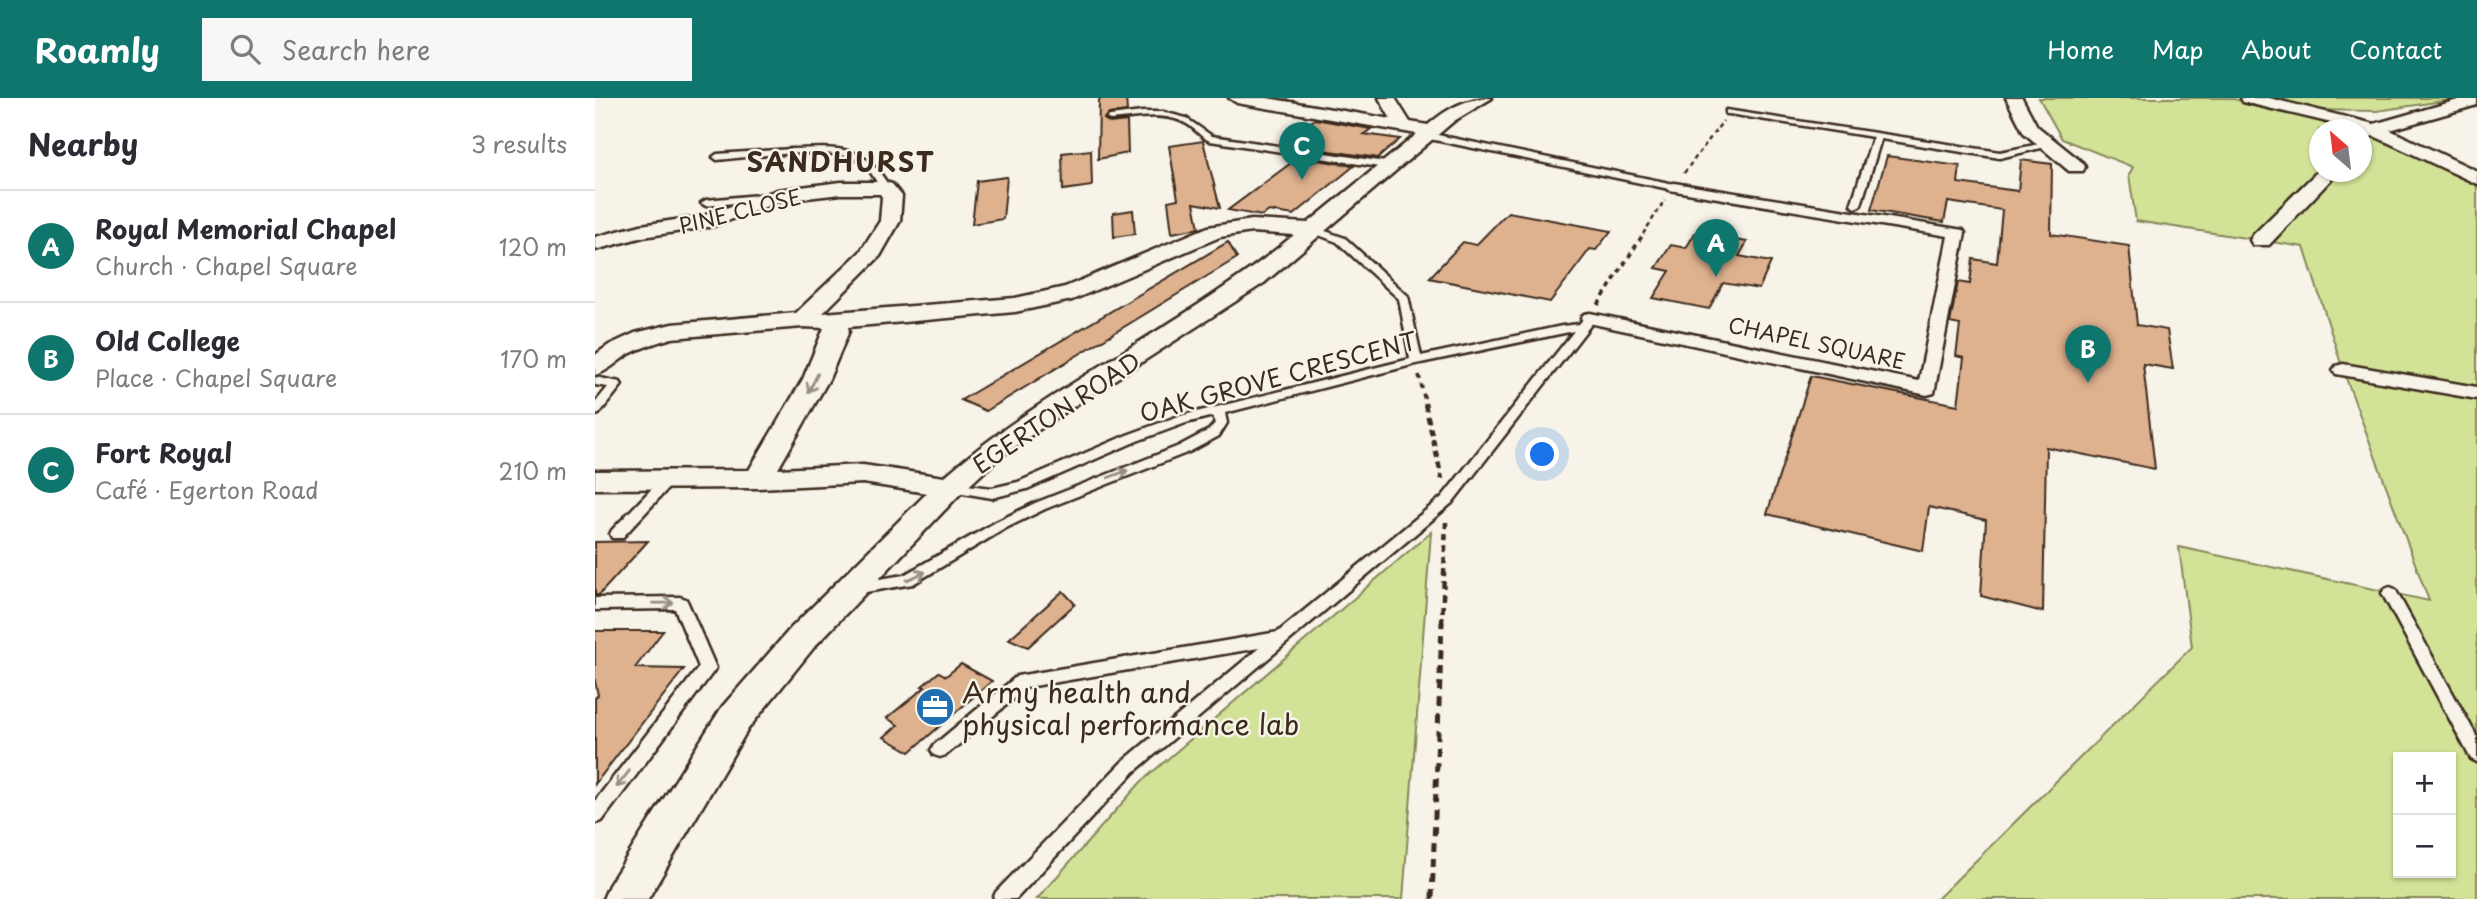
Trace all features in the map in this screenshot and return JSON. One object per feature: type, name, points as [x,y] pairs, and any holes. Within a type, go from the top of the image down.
[{"type":"street","points":[[1237,98],[1422,131]]},
{"type":"street","points":[[1387,98],[1422,131]]},
{"type":"street","name":"EGERTON ROAD","points":[[624,899],[735,718],[803,637],[950,487],[989,452],[1044,414],[1256,278],[1392,166],[1422,131],[1484,98]]},
{"type":"street","points":[[2014,98],[2030,129],[2077,167]]},
{"type":"street","points":[[2249,98],[2320,119]]},
{"type":"street","points":[[2372,131],[2441,108],[2477,100]]},
{"type":"street","points":[[2372,135],[2477,178]]},
{"type":"street","points":[[2261,240],[2318,182]]},
{"type":"street","name":"CHAPEL SQUARE","points":[[1587,322],[1927,389],[1957,233],[1674,187]]},
{"type":"street","name":"PINE CLOSE","points":[[595,244],[641,231],[707,222],[777,197],[841,188],[885,188]]},
{"type":"street","points":[[803,320],[869,256],[890,221],[893,196],[885,188]]},
{"type":"street","points":[[595,367],[618,350],[644,338],[672,331],[803,320],[834,321],[1015,304],[1072,293],[1215,231],[1252,226],[1314,229]]},
{"type":"street","points":[[758,479],[816,379],[837,331],[834,321]]},
{"type":"street","points":[[2343,370],[2477,393]]},
{"type":"street","points":[[595,480],[758,479],[863,474],[950,487]]},
{"type":"lane","points":[[1729,112],[2000,155],[2049,145]]},
{"type":"lane","points":[[1111,118],[1158,113],[1194,125],[1202,135],[1210,138],[1392,166]]},
{"type":"lane","points":[[1422,131],[1674,187]]},
{"type":"lane","points":[[1856,205],[1878,136]]},
{"type":"lane","points":[[717,157],[817,151],[859,156],[878,174],[885,188]]},
{"type":"lane","points":[[706,203],[777,197]]},
{"type":"lane","points":[[1314,229],[1341,240],[1404,298],[1416,362]]},
{"type":"lane","points":[[1003,899],[1128,767],[1447,500],[1587,322]]},
{"type":"lane","name":"OAK GROVE CRESCENT","points":[[950,487],[992,493],[1023,486],[1132,438],[1181,420],[1587,322]]},
{"type":"lane","points":[[595,382],[616,385],[595,411]]},
{"type":"lane","points":[[849,589],[908,580],[1001,525],[1040,506],[1184,449],[1215,433],[1221,423],[1218,411]]},
{"type":"lane","points":[[617,534],[669,480]]},
{"type":"lane","points":[[2390,593],[2477,754]]},
{"type":"lane","points":[[595,604],[680,603],[708,668],[595,815]]},
{"type":"lane","points":[[940,750],[1023,681],[1282,638]]},
{"type":"path","points":[[1587,322],[1674,187],[1729,112]]},
{"type":"path","points":[[1416,362],[1447,500],[1431,899]]},
{"type":"green space","points":[[2039,98],[2230,98],[2311,119],[2309,119],[2309,182],[2372,182],[2372,136],[2477,184],[2477,899],[1937,899],[2192,647],[2179,547],[2429,601],[2343,370],[2304,247],[2136,221],[2129,175],[2133,167],[2062,139]]},
{"type":"green space","points":[[2263,98],[2462,98],[2377,111],[2312,110]]},
{"type":"green space","points":[[1431,532],[1403,899],[1037,899],[1141,782]]},
{"type":"building","points":[[1126,98],[1127,111],[1109,114],[1104,119],[1110,123],[1127,121],[1128,153],[1098,159],[1099,100]]},
{"type":"building","points":[[1315,119],[1371,129],[1364,134],[1400,139],[1378,158],[1281,144]]},
{"type":"building","points":[[1203,141],[1220,208],[1194,203],[1199,228],[1172,233],[1168,201],[1178,199],[1169,146]]},
{"type":"building","points":[[1091,150],[1092,186],[1063,190],[1062,153]]},
{"type":"building","points":[[1887,156],[1960,166],[1958,183],[2018,191],[2021,160],[2052,164],[2051,234],[2129,246],[2137,325],[2167,330],[2173,369],[2143,364],[2155,469],[2046,447],[2043,612],[1981,596],[1986,520],[1929,507],[1923,551],[1767,514],[1811,376],[1958,405],[1964,358],[1956,356],[1960,325],[1950,323],[1958,282],[1970,284],[1973,259],[1997,263],[2002,210],[1948,202],[1944,222],[1871,210]]},
{"type":"building","points":[[1299,157],[1354,166],[1294,215],[1269,211],[1262,216],[1228,210]]},
{"type":"building","points":[[1007,177],[1003,219],[972,224],[977,181]]},
{"type":"building","points":[[1133,210],[1135,234],[1114,237],[1113,213]]},
{"type":"building","points":[[1508,212],[1611,231],[1596,250],[1590,249],[1550,302],[1429,278],[1463,242],[1476,245]]},
{"type":"building","points":[[1695,233],[1747,242],[1739,256],[1771,262],[1759,289],[1723,283],[1709,309],[1653,298],[1670,271],[1656,268],[1671,245],[1686,248]]},
{"type":"building","points":[[1228,242],[1237,258],[986,411],[961,400]]},
{"type":"building","points":[[648,541],[599,595],[595,595],[595,542]]},
{"type":"building","points":[[1063,591],[1075,604],[1028,647],[1009,639]]},
{"type":"building","points":[[595,631],[663,631],[635,668],[684,669],[595,784],[595,698],[598,695],[595,681]]},
{"type":"building","name":"Army health and physical performance lab","points":[[961,664],[992,681],[910,752],[884,737],[898,725],[887,718],[939,672],[946,676]]},
{"type":"place","name":"Fort Royal","points":[[1302,180]]},
{"type":"place","name":"Royal Memorial Chapel","points":[[1716,277]]},
{"type":"place","name":"Old College","points":[[2088,383]]},
{"type":"place","name":"Army health and physical performance lab","points":[[935,707]]},
{"type":"district","name":"SANDHURST","points":[[841,161]]}]
